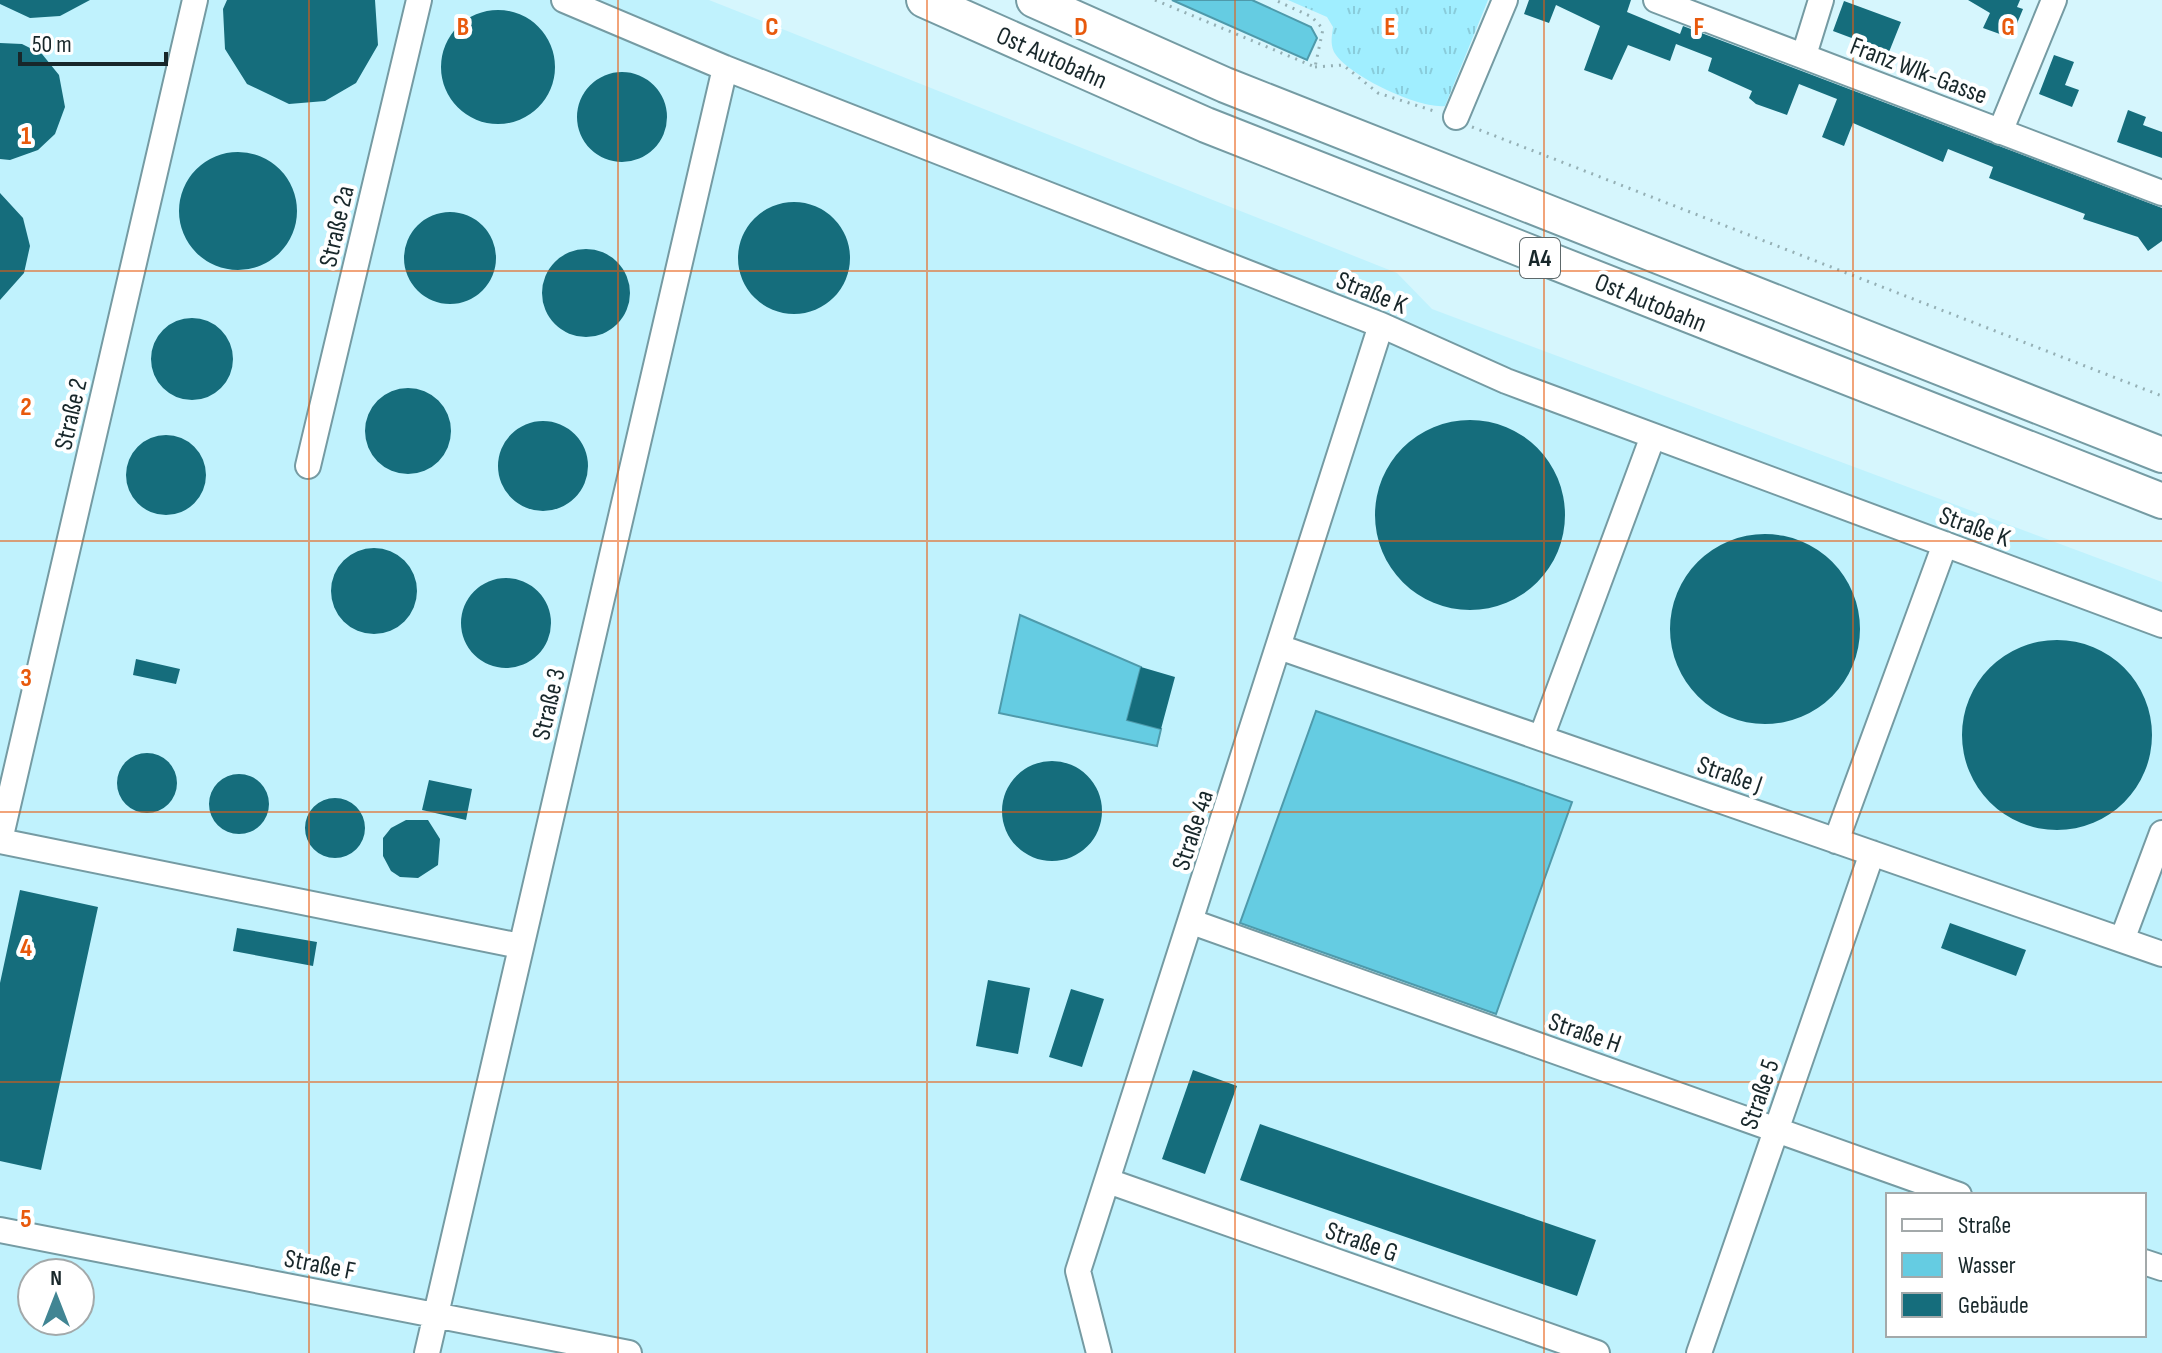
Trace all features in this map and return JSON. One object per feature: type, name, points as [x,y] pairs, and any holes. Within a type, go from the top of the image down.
[{"type":"highway","name":"Ost Autobahn","points":[[924,0],[1206,125],[2162,501]]},
{"type":"highway","name":"Ost Autobahn","points":[[1034,0],[1240,91],[2162,455]]},
{"type":"street","name":"Straße 2","points":[[0,841],[195,0]]},
{"type":"street","name":"Straße 2a","points":[[308,466],[419,0]]},
{"type":"street","name":"Straße K","points":[[564,0],[725,68],[1381,325],[1506,381],[2162,625]]},
{"type":"street","points":[[1456,117],[1505,0]]},
{"type":"street","name":"Franz Wlk-Gasse","points":[[1656,0],[2162,193]]},
{"type":"street","points":[[1804,55],[1821,0]]},
{"type":"street","points":[[2000,132],[2054,0]]},
{"type":"street","name":"Straße 3","points":[[427,1353],[725,68]]},
{"type":"street","name":"Straße 4a","points":[[1099,1353],[1078,1271],[1381,325]]},
{"type":"street","points":[[1541,738],[1653,436]]},
{"type":"street","points":[[1836,841],[1945,544]]},
{"type":"street","name":"Straße J","points":[[1279,647],[2162,954]]},
{"type":"street","points":[[2122,940],[2162,833]]},
{"type":"street","points":[[0,841],[520,946]]},
{"type":"street","name":"Straße 5","points":[[1699,1353],[1872,853]]},
{"type":"street","name":"Straße H","points":[[1192,922],[1953,1193]]},
{"type":"street","name":"Straße G","points":[[1108,1181],[1597,1353]]},
{"type":"street","name":"Straße F","points":[[0,1230],[629,1353]]},
{"type":"path","points":[[1155,0],[1315,67],[1343,65],[1394,100],[1456,117],[1462,124],[2162,396]]},
{"type":"path","points":[[1275,0],[1312,17],[1323,29],[1315,67]]},
{"type":"shaded area","points":[[0,0],[709,0],[1397,273],[1432,309],[2162,582],[2162,1353],[0,1353]]},
{"type":"green space","points":[[1288,0],[1488,0],[1445,106],[1401,96],[1353,71],[1334,52],[1333,27],[1327,17]]},
{"type":"water","points":[[1172,0],[1252,0],[1311,27],[1317,38],[1307,60]]},
{"type":"water","points":[[1020,615],[1141,667],[1127,720],[1161,729],[1157,746],[999,713]]},
{"type":"water","points":[[1316,711],[1572,802],[1496,1014],[1240,923]]},
{"type":"building","points":[[0,0],[90,0],[60,16],[30,18],[0,4]]},
{"type":"building","points":[[227,0],[375,0],[378,45],[356,83],[325,101],[289,104],[247,84],[225,49],[223,9]]},
{"type":"building","points":[[1529,0],[1631,0],[1627,12],[1680,34],[1683,26],[2162,208],[2162,241],[2148,251],[2138,237],[2083,219],[2085,214],[1989,178],[1993,167],[1948,149],[1943,162],[1853,123],[1844,146],[1822,137],[1837,99],[1799,84],[1787,115],[1756,104],[1749,98],[1752,91],[1708,71],[1712,58],[1676,44],[1670,61],[1628,45],[1612,80],[1584,70],[1600,26],[1556,5],[1549,23],[1524,14]]},
{"type":"building","points":[[1968,0],[2020,0],[2017,7],[2023,9],[2011,38],[1983,28],[1990,13]]},
{"type":"building","points":[[1844,1],[1901,22],[1889,52],[1833,31]]},
{"type":"building","points":[[498,10],[520,14],[538,27],[551,45],[555,67],[551,89],[538,107],[520,120],[498,124],[476,120],[458,107],[445,89],[441,67],[445,45],[458,27],[476,14]]},
{"type":"building","points":[[0,43],[22,44],[42,54],[59,75],[65,107],[55,134],[38,150],[10,160],[0,159]]},
{"type":"building","points":[[2054,55],[2074,62],[2065,85],[2079,90],[2072,107],[2039,94]]},
{"type":"building","points":[[622,72],[639,75],[654,85],[664,100],[667,117],[664,134],[654,149],[639,159],[622,162],[605,159],[590,149],[580,134],[577,117],[580,100],[590,85],[605,75]]},
{"type":"building","points":[[2128,110],[2146,117],[2143,125],[2162,132],[2162,158],[2117,142]]},
{"type":"building","points":[[238,152],[260,157],[280,169],[292,189],[297,211],[292,233],[280,253],[260,265],[238,270],[216,265],[196,253],[184,233],[179,211],[184,189],[196,169],[216,157]]},
{"type":"building","points":[[0,193],[23,218],[30,246],[24,273],[0,300]]},
{"type":"building","points":[[794,202],[815,206],[834,218],[846,237],[850,258],[846,279],[834,298],[815,310],[794,314],[773,310],[754,298],[742,279],[738,258],[742,237],[754,218],[773,206]]},
{"type":"building","points":[[450,212],[467,216],[482,226],[492,241],[496,258],[492,275],[482,290],[467,300],[450,304],[433,300],[418,290],[408,275],[404,258],[408,241],[418,226],[433,216]]},
{"type":"building","points":[[586,249],[603,253],[617,262],[626,276],[630,293],[626,310],[617,324],[603,333],[586,337],[569,333],[555,324],[546,310],[542,293],[546,276],[555,262],[569,253]]},
{"type":"building","points":[[184,318],[200,318],[215,325],[226,336],[233,359],[230,375],[221,388],[200,400],[184,400],[169,393],[158,382],[151,367],[151,351],[158,336],[169,325]]},
{"type":"building","points":[[400,388],[416,388],[439,400],[448,414],[451,431],[448,448],[439,462],[416,474],[400,474],[384,467],[372,455],[365,439],[365,423],[372,407],[384,395]]},
{"type":"building","points":[[1470,420],[1506,427],[1537,448],[1558,479],[1565,515],[1558,551],[1537,582],[1506,603],[1470,610],[1434,603],[1403,582],[1382,551],[1375,515],[1382,479],[1403,448],[1434,427]]},
{"type":"building","points":[[543,421],[560,424],[575,434],[585,449],[588,466],[585,483],[575,498],[560,508],[543,511],[526,508],[511,498],[501,483],[498,466],[501,449],[511,434],[526,424]]},
{"type":"building","points":[[166,435],[181,438],[194,447],[203,460],[206,475],[203,490],[194,503],[181,512],[166,515],[151,512],[138,503],[129,490],[126,475],[129,460],[138,447],[151,438]]},
{"type":"building","points":[[1765,534],[1801,541],[1832,562],[1853,593],[1860,629],[1853,665],[1832,696],[1801,717],[1765,724],[1729,717],[1698,696],[1677,665],[1670,629],[1677,593],[1698,562],[1729,541]]},
{"type":"building","points":[[366,548],[382,548],[405,560],[414,574],[417,591],[414,608],[405,622],[382,634],[366,634],[350,627],[338,615],[331,599],[331,583],[338,567],[350,555]]},
{"type":"building","points":[[506,578],[523,581],[538,591],[548,606],[551,623],[548,640],[538,655],[523,665],[506,668],[489,665],[474,655],[464,640],[461,623],[464,606],[474,591],[489,581]]},
{"type":"building","points":[[2057,640],[2093,647],[2124,668],[2145,699],[2152,735],[2145,771],[2124,802],[2093,823],[2057,830],[2021,823],[1990,802],[1969,771],[1962,735],[1969,699],[1990,668],[2021,647]]},
{"type":"building","points":[[136,659],[180,669],[176,684],[133,675]]},
{"type":"building","points":[[1141,667],[1175,677],[1161,729],[1127,720]]},
{"type":"building","points":[[147,753],[168,762],[177,783],[168,804],[147,813],[126,804],[117,783],[126,762]]},
{"type":"building","points":[[1052,761],[1080,769],[1094,783],[1102,811],[1094,839],[1080,853],[1052,861],[1024,853],[1010,839],[1002,811],[1010,783],[1024,769]]},
{"type":"building","points":[[239,774],[260,783],[269,804],[260,825],[239,834],[218,825],[209,804],[218,783]]},
{"type":"building","points":[[429,780],[472,789],[466,820],[422,810]]},
{"type":"building","points":[[335,798],[346,800],[356,807],[363,817],[363,839],[356,849],[346,856],[335,858],[324,856],[314,849],[307,839],[305,828],[307,817],[314,807],[324,800]]},
{"type":"building","points":[[406,820],[428,820],[440,839],[438,865],[418,878],[400,877],[391,871],[383,856],[383,838],[391,828]]},
{"type":"building","points":[[20,890],[98,907],[41,1170],[0,1161],[0,983]]},
{"type":"building","points":[[1950,923],[2026,950],[2016,976],[1941,948]]},
{"type":"building","points":[[237,928],[317,942],[313,966],[233,951]]},
{"type":"building","points":[[988,980],[1030,988],[1018,1054],[976,1046]]},
{"type":"building","points":[[1071,989],[1104,999],[1082,1067],[1049,1057]]},
{"type":"building","points":[[1193,1070],[1237,1086],[1205,1174],[1162,1159]]},
{"type":"building","points":[[1260,1124],[1596,1240],[1577,1296],[1240,1180]]}]
